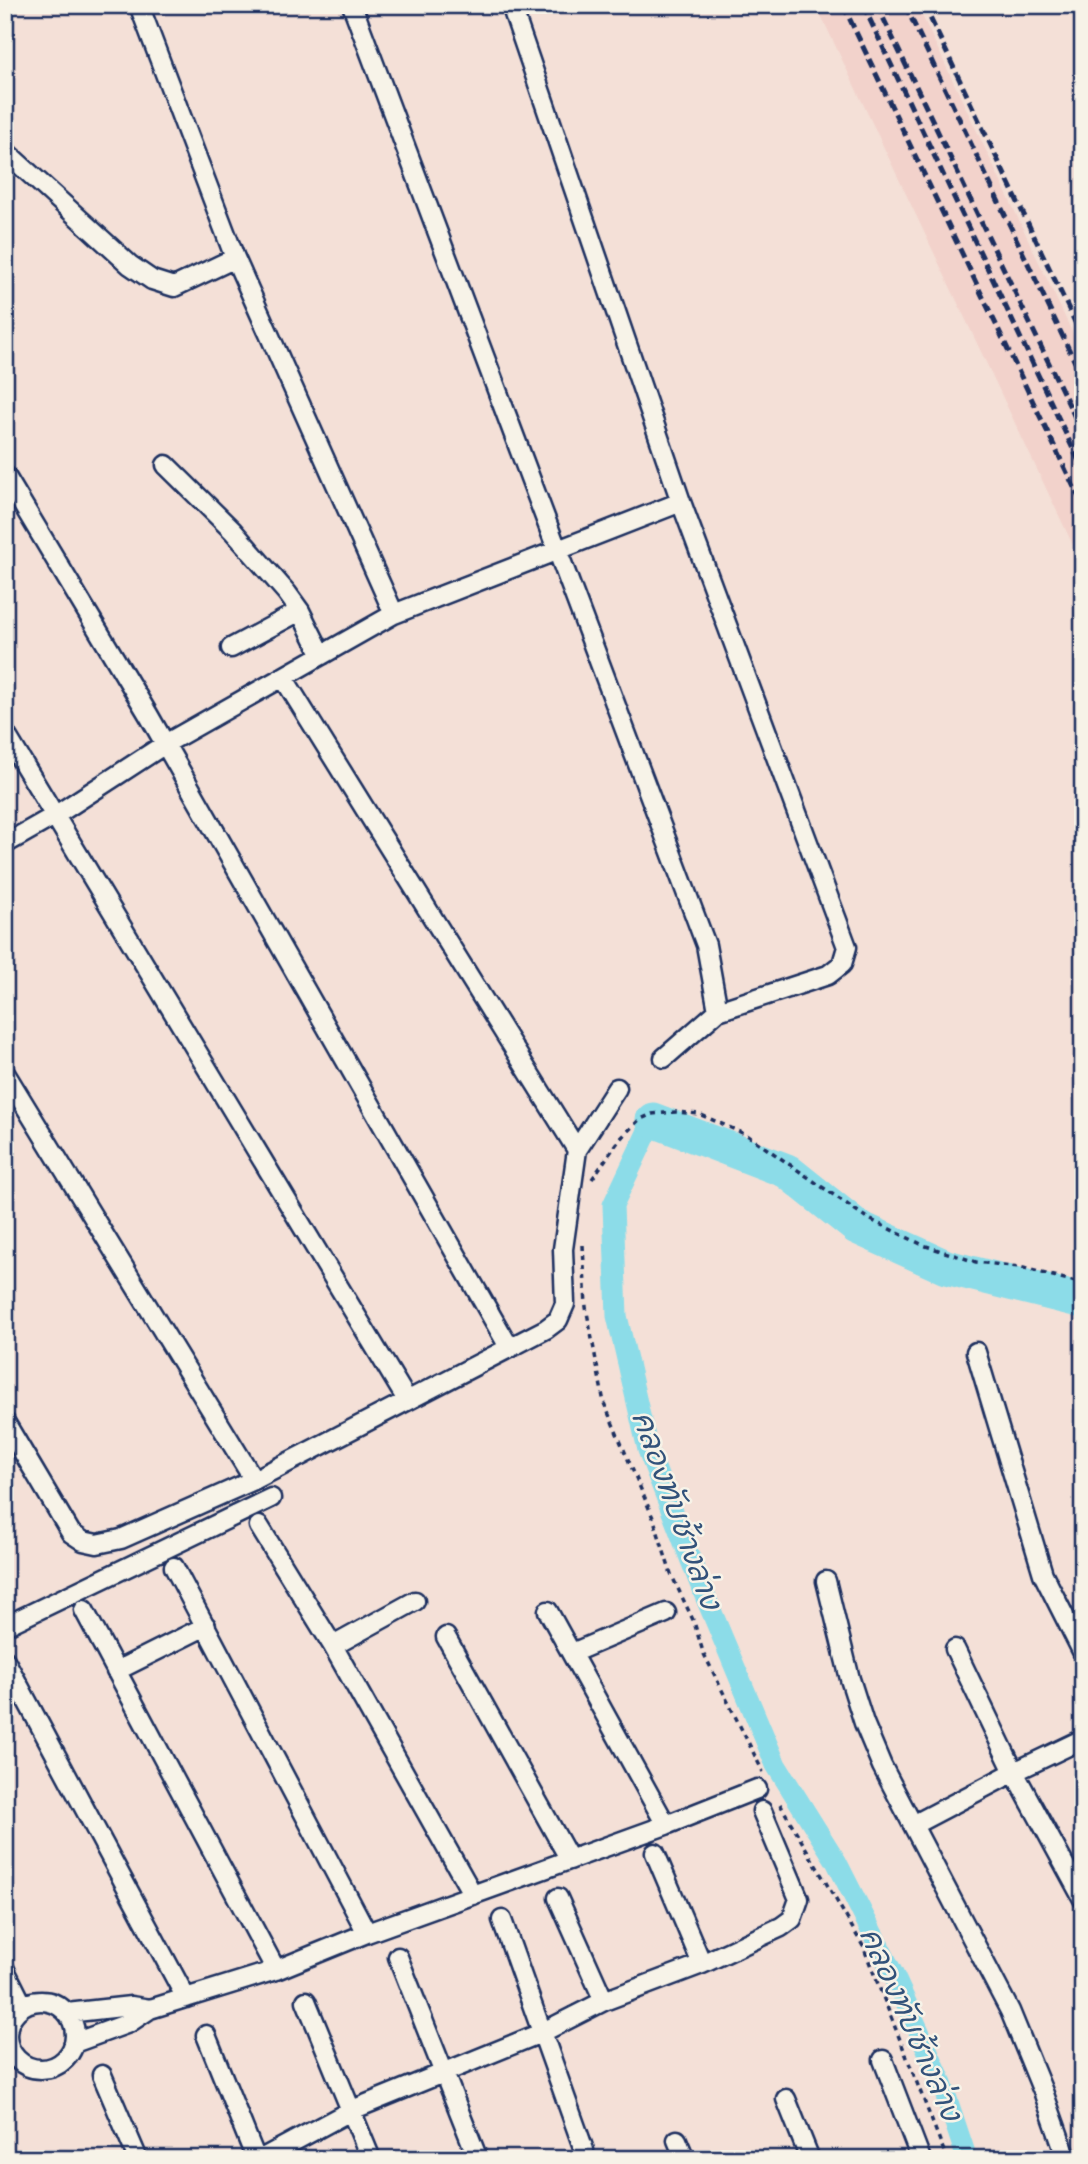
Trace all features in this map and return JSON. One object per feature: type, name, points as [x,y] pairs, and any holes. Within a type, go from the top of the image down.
[{"type":"street","points":[[139,5],[235,258],[394,614]]},
{"type":"street","points":[[352,5],[706,945],[718,1011]]},
{"type":"street","points":[[511,5],[681,502],[847,947],[842,964],[828,975],[718,1011],[664,1058]]},
{"type":"street","points":[[5,151],[130,265],[152,280],[174,287],[235,258]]},
{"type":"street","points":[[166,465],[233,531],[300,611],[322,655]]},
{"type":"street","points":[[5,475],[165,744],[509,1347]]},
{"type":"street","points":[[5,844],[165,744],[394,614],[681,502]]},
{"type":"street","points":[[231,648],[300,611]]},
{"type":"street","points":[[283,677],[578,1150]]},
{"type":"street","points":[[5,733],[407,1400]]},
{"type":"street","points":[[5,1073],[254,1480]]},
{"type":"street","points":[[5,1422],[71,1534],[83,1541],[97,1544],[121,1539],[254,1480],[546,1329],[558,1320],[565,1304],[563,1249],[578,1150],[617,1088]]},
{"type":"street","points":[[976,1352],[1043,1574],[1083,1653]]},
{"type":"street","points":[[5,1626],[271,1498]]},
{"type":"street","points":[[259,1526],[333,1646],[473,1895]]},
{"type":"street","points":[[174,1567],[367,1933]]},
{"type":"street","points":[[826,1581],[850,1679],[864,1723],[882,1766],[1010,2011],[1067,2159]]},
{"type":"street","points":[[333,1646],[415,1601]]},
{"type":"street","points":[[84,1610],[276,1970]]},
{"type":"street","points":[[548,1611],[666,1825]]},
{"type":"street","points":[[572,1653],[666,1613]]},
{"type":"street","points":[[116,1671],[206,1626]]},
{"type":"street","points":[[446,1637],[570,1860]]},
{"type":"street","points":[[955,1649],[1014,1772],[1083,1899]]},
{"type":"street","points":[[5,1660],[186,1998]]},
{"type":"street","points":[[913,1825],[1083,1739]]},
{"type":"street","points":[[74,2043],[129,2023],[150,2009],[276,1970],[367,1933],[666,1825],[760,1782]]},
{"type":"street","points":[[206,2035],[259,2159],[352,2110],[541,2033],[604,2001],[702,1964],[781,1927],[792,1919],[799,1899],[762,1811]]},
{"type":"street","points":[[655,1853],[702,1964]]},
{"type":"street","points":[[558,1898],[604,2001]]},
{"type":"street","points":[[502,1920],[584,2150]]},
{"type":"street","points":[[398,1957],[478,2159]]},
{"type":"street","points":[[5,1970],[23,2006]]},
{"type":"street","points":[[38,2001],[54,2003],[67,2013],[74,2027],[74,2043],[69,2055],[60,2064],[36,2069],[10,2059],[7,2029],[12,2016],[23,2006],[38,2001]]},
{"type":"street","points":[[306,2001],[371,2159]]},
{"type":"street","points":[[67,2013],[131,2006],[150,2009]]},
{"type":"street","points":[[883,2060],[921,2159]]},
{"type":"street","points":[[103,2075],[138,2159]]},
{"type":"street","points":[[786,2099],[810,2159]]},
{"type":"street","points":[[677,2140],[685,2159]]},
{"type":"path","points":[[587,1188],[612,1149],[639,1120],[652,1114],[699,1114],[747,1135],[867,1218],[923,1245],[963,1258],[1020,1267],[1083,1283]]},
{"type":"path","points":[[583,1242],[586,1307],[604,1403],[654,1520],[671,1574],[694,1622],[703,1652],[760,1782]]},
{"type":"path","points":[[776,1795],[863,1946],[947,2159]]},
{"type":"shaded area","points":[[816,5],[917,5],[1083,355],[1083,566]]},
{"type":"waterway","name":"คลองทับช้างล่าง","points":[[653,1120],[613,1205],[617,1316],[648,1450],[700,1584],[776,1765],[836,1861],[895,1978],[940,2078],[967,2159]]},
{"type":"waterway","name":"คลองทับช้างล่าง","points":[[653,1120],[787,1171],[857,1227],[946,1267],[1083,1301]]},
{"type":"railway","points":[[843,5],[1083,506]]},
{"type":"railway","points":[[863,5],[1083,470]]},
{"type":"railway","points":[[877,5],[1083,434]]},
{"type":"railway","points":[[905,5],[1083,379]]},
{"type":"railway","points":[[924,5],[1083,339]]}]
